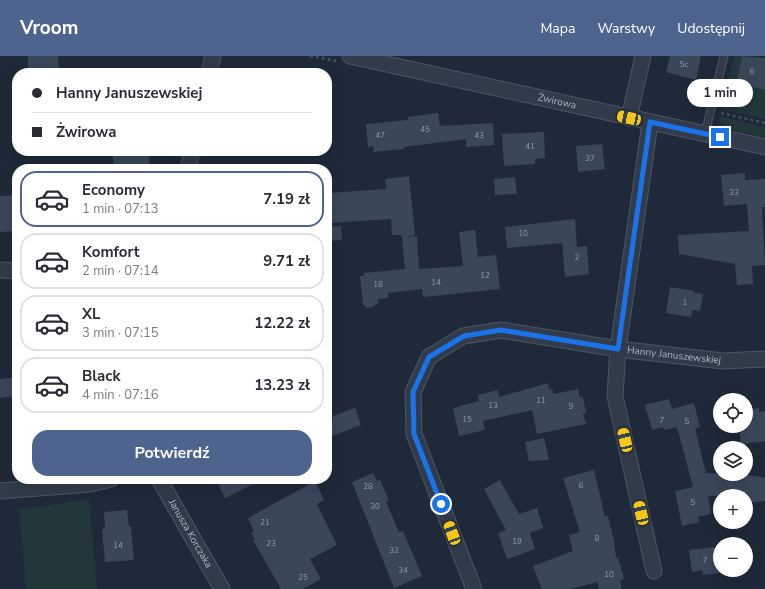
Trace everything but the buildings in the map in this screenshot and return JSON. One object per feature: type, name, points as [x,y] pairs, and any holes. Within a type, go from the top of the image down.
[{"type":"street","points":[[211,68],[213,56]]},
{"type":"street","name":"Żwirowa","points":[[350,56],[765,147]]},
{"type":"street","points":[[629,118],[643,56]]},
{"type":"street","points":[[650,122],[618,349],[615,396],[654,571]]},
{"type":"street","points":[[0,270],[12,271]]},
{"type":"street","name":"Hanny Januszewskiej","points":[[474,589],[414,434],[413,392],[429,357],[464,336],[501,330],[618,349],[723,361],[765,359]]},
{"type":"street","points":[[0,490],[90,484]]},
{"type":"street","name":"Janusza Korczaka","points":[[162,484],[222,589]]},
{"type":"lane","points":[[705,134],[724,56]]},
{"type":"path","points":[[719,112],[765,124]]},
{"type":"green space","points":[[734,56],[742,56],[736,83],[765,90],[765,119],[724,110],[722,106]]},
{"type":"green space","points":[[720,116],[765,127],[765,137],[724,128],[719,121]]},
{"type":"green space","points":[[89,499],[97,589],[26,589],[19,508],[38,507]]},
{"type":"route","points":[[441,504],[414,434],[413,392],[429,357],[464,336],[501,330],[618,349],[650,122],[720,137]]}]
